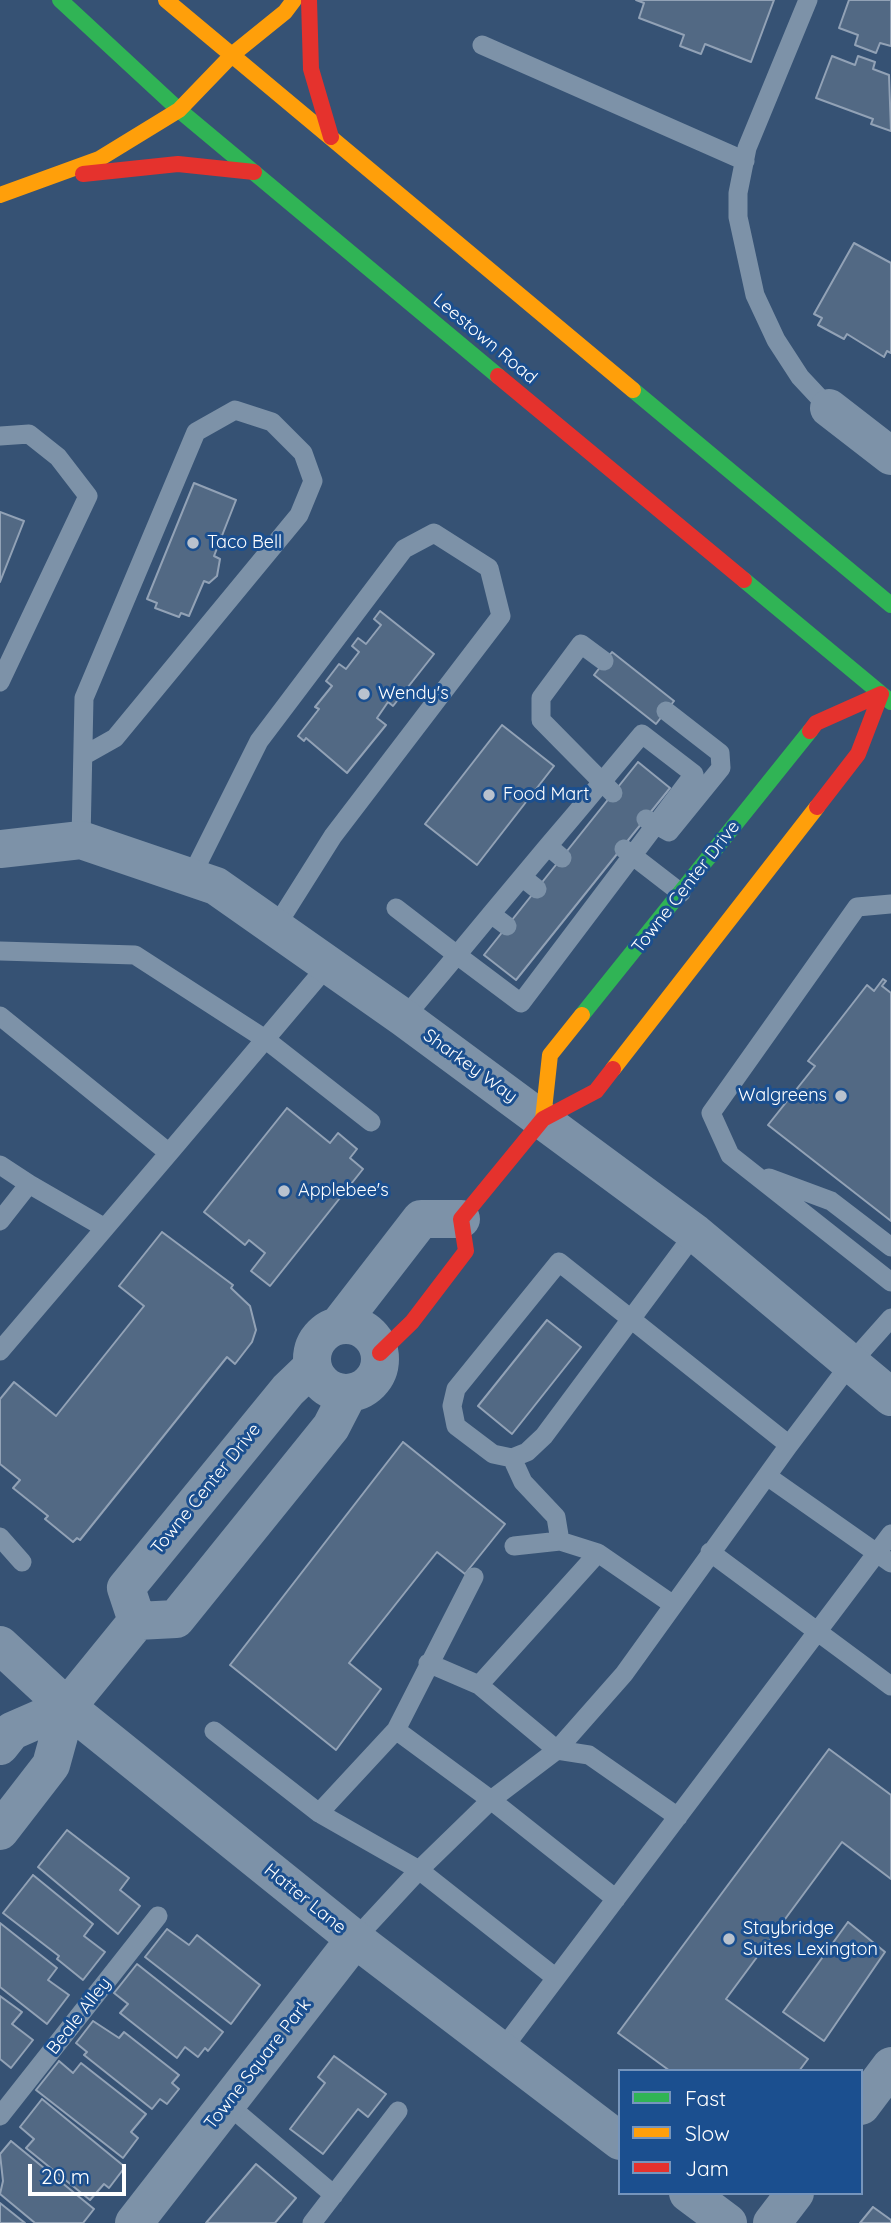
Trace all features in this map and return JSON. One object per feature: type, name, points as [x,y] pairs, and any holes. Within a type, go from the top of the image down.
[{"type":"main road","name":"Leestown Road","points":[[60,0],[179,110],[888,693]]},
{"type":"main road","points":[[166,0],[891,606]]},
{"type":"main road","points":[[0,195],[99,159],[179,110],[233,54],[285,12],[294,0]]},
{"type":"main road","points":[[309,0],[311,69],[331,137]]},
{"type":"main road","points":[[50,179],[178,164],[254,172]]},
{"type":"main road","points":[[380,1353],[412,1322],[466,1251],[460,1219],[543,1119],[596,1091],[858,754],[888,693]]},
{"type":"main road","name":"Towne Center Drive","points":[[543,1119],[550,1055],[816,723],[888,693]]},
{"type":"street","points":[[828,408],[891,456]]},
{"type":"street","name":"Sharkey Way","points":[[0,849],[81,840],[216,886],[404,1018],[695,1233],[891,1397]]},
{"type":"street","points":[[340,1325],[361,1328],[370,1334],[380,1353],[380,1365],[374,1379],[359,1391],[348,1394],[325,1387],[312,1367],[311,1356],[320,1336],[340,1325],[421,1219],[460,1219]]},
{"type":"street","name":"Towne Center Drive","points":[[137,1621],[126,1588],[288,1390],[312,1367]]},
{"type":"street","points":[[0,1831],[51,1765],[66,1707],[137,1621],[176,1619],[331,1427],[348,1394]]},
{"type":"street","name":"Hatter Lane","points":[[0,1645],[66,1707],[355,1939],[618,2139]]},
{"type":"street","points":[[0,1746],[12,1731],[66,1707]]},
{"type":"street","name":"Towne Square Park","points":[[134,2223],[355,1939]]},
{"type":"street","points":[[691,2195],[728,2223]]},
{"type":"street","points":[[772,2223],[793,2195]]},
{"type":"lane","points":[[808,0],[745,161],[738,193],[738,216],[755,295],[776,340],[800,377],[828,408]]},
{"type":"lane","points":[[482,45],[745,161]]},
{"type":"lane","points":[[81,840],[84,698],[196,432],[235,410],[272,422],[303,453],[313,481],[299,515],[115,738],[83,756]]},
{"type":"lane","points":[[0,436],[29,434],[58,457],[88,495],[0,682]]},
{"type":"lane","points":[[191,877],[259,741],[404,549],[434,533],[489,568],[501,616],[333,836],[275,928]]},
{"type":"lane","points":[[604,661],[581,644],[541,698],[541,720],[607,788]]},
{"type":"lane","points":[[650,822],[669,832],[721,768],[720,753],[666,711]]},
{"type":"lane","points":[[396,908],[457,955],[521,1003],[546,956],[574,919],[650,822],[694,775],[642,734],[607,788],[499,920],[457,955],[404,1018]]},
{"type":"lane","points":[[628,852],[681,893]]},
{"type":"lane","points":[[891,904],[858,907],[711,1113],[730,1155],[891,1282]]},
{"type":"lane","points":[[0,951],[135,955],[265,1039],[371,1122]]},
{"type":"lane","points":[[0,1351],[328,965]]},
{"type":"lane","points":[[0,1016],[169,1153]]},
{"type":"lane","points":[[0,1165],[106,1228]]},
{"type":"lane","points":[[752,1172],[831,1201],[891,1247]]},
{"type":"lane","points":[[0,1221],[29,1184]]},
{"type":"lane","points":[[695,1233],[631,1319],[544,1436],[527,1452],[512,1458],[493,1454],[456,1426],[452,1406],[456,1389],[559,1262],[631,1319],[789,1445]]},
{"type":"lane","points":[[355,1939],[419,1870],[491,1800],[556,1750],[624,1674],[789,1445],[851,1363],[891,1318]]},
{"type":"lane","points":[[512,1458],[523,1482],[556,1517],[560,1541]]},
{"type":"lane","points":[[767,1476],[884,1558]]},
{"type":"lane","points":[[501,2051],[817,1632],[884,1558],[891,1534]]},
{"type":"lane","points":[[0,1536],[22,1562]]},
{"type":"lane","points":[[514,1546],[560,1541],[598,1553],[672,1604]]},
{"type":"lane","points":[[710,1552],[891,1686]]},
{"type":"lane","points":[[479,1685],[598,1553]]},
{"type":"lane","points":[[319,1813],[396,1730],[474,1577]]},
{"type":"lane","points":[[428,1663],[479,1685],[556,1750],[589,1755],[678,1817]]},
{"type":"lane","points":[[396,1730],[491,1800],[616,1899]]},
{"type":"lane","points":[[214,1731],[319,1813],[419,1870],[556,1978]]},
{"type":"lane","name":"Beale Alley","points":[[0,2116],[158,1916]]},
{"type":"lane","points":[[228,2104],[334,2194]]},
{"type":"lane","points":[[312,2223],[398,2111]]},
{"type":"building","points":[[636,0],[774,0],[751,62],[705,44],[701,54],[680,46],[684,35],[639,18],[644,3]]},
{"type":"building","points":[[849,0],[891,0],[891,46],[880,43],[876,53],[855,45],[858,35],[839,28]]},
{"type":"building","points":[[832,56],[855,65],[858,56],[875,62],[873,69],[889,75],[891,131],[871,124],[873,119],[816,98]]},
{"type":"building","points":[[854,243],[891,263],[891,353],[887,351],[884,357],[847,334],[844,339],[818,325],[822,318],[814,314]]},
{"type":"building","name":"Taco Bell","points":[[194,483],[236,500],[214,556],[220,559],[217,576],[209,583],[204,581],[189,616],[181,613],[179,617],[155,608],[157,603],[147,599]]},
{"type":"building","points":[[0,512],[24,521],[0,582]]},
{"type":"building","name":"Wendy's","points":[[380,611],[434,654],[393,706],[388,702],[377,718],[386,725],[347,773],[306,738],[304,741],[298,736],[319,709],[315,707],[332,686],[326,681],[339,664],[346,669],[359,652],[352,646],[358,638],[366,644],[381,625],[374,619]]},
{"type":"building","points":[[612,652],[674,701],[656,724],[594,675]]},
{"type":"building","name":"Food Mart","points":[[502,725],[554,766],[477,865],[425,824]]},
{"type":"building","points":[[638,762],[670,788],[516,980],[484,955]]},
{"type":"building","name":"Walgreens","points":[[883,979],[886,981],[882,986],[891,993],[891,1221],[768,1125],[815,1066],[808,1061],[867,985],[874,991]]},
{"type":"building","name":"Applebee's","points":[[287,1108],[330,1143],[338,1133],[357,1149],[350,1158],[363,1169],[270,1286],[251,1271],[265,1253],[249,1240],[245,1245],[204,1212]]},
{"type":"building","points":[[162,1232],[233,1285],[231,1288],[250,1306],[256,1330],[252,1342],[235,1364],[227,1357],[80,1540],[77,1538],[73,1542],[45,1519],[48,1516],[13,1488],[20,1480],[0,1464],[0,1399],[14,1382],[56,1416],[144,1306],[119,1286]]},
{"type":"building","points":[[547,1320],[581,1347],[512,1434],[478,1406]]},
{"type":"building","points":[[403,1442],[505,1524],[465,1574],[437,1552],[349,1663],[381,1689],[336,1750],[230,1665]]},
{"type":"building","name":"Staybridge Suites Lexington","points":[[829,1749],[891,1795],[891,1879],[842,1842],[726,1999],[808,2059],[800,2069],[667,2069],[618,2033]]},
{"type":"building","points":[[67,1830],[129,1878],[120,1890],[140,1906],[118,1934],[38,1867]]},
{"type":"building","points":[[33,1875],[93,1924],[84,1936],[105,1952],[83,1980],[57,1959],[59,1956],[3,1913]]},
{"type":"building","points":[[848,1922],[885,1952],[824,2041],[783,2012]]},
{"type":"building","points":[[0,1923],[57,1968],[48,1980],[69,1995],[47,2024],[0,1987]]},
{"type":"building","points":[[167,1929],[189,1945],[197,1935],[260,1985],[231,2024],[145,1957]]},
{"type":"building","points":[[137,1964],[223,2032],[208,2051],[205,2048],[198,2057],[185,2047],[177,2058],[120,2013],[128,2004],[114,1993]]},
{"type":"building","points":[[0,1996],[22,2012],[12,2024],[33,2040],[11,2068],[0,2059]]},
{"type":"building","points":[[93,2021],[119,2038],[124,2032],[179,2075],[172,2083],[179,2089],[167,2104],[160,2099],[152,2109],[84,2055],[87,2052],[76,2043]]},
{"type":"building","points":[[334,2056],[386,2094],[368,2117],[358,2109],[323,2154],[290,2129],[325,2083],[318,2077]]},
{"type":"building","points":[[59,2061],[73,2073],[81,2063],[146,2114],[131,2132],[138,2138],[123,2158],[36,2090]]},
{"type":"building","points":[[42,2099],[125,2167],[109,2188],[104,2184],[90,2200],[26,2148],[34,2139],[20,2127]]},
{"type":"building","points":[[11,2141],[94,2209],[83,2223],[35,2223],[0,2194],[3,2181],[0,2154]]},
{"type":"building","points":[[256,2164],[296,2198],[275,2223],[206,2223]]},
{"type":"building","points":[[0,2203],[25,2223],[0,2223]]},
{"type":"building","points":[[873,2207],[891,2220],[891,2223],[860,2223]]},
{"type":"traffic: fast","points":[[60,0],[179,110],[498,376]]},
{"type":"traffic: fast","points":[[633,390],[891,605]]},
{"type":"traffic: fast","points":[[744,580],[891,702]]},
{"type":"traffic: fast","points":[[582,1015],[810,731]]},
{"type":"traffic: slow","points":[[166,0],[633,390]]},
{"type":"traffic: slow","points":[[0,195],[99,159],[179,110],[233,54],[285,12],[294,0]]},
{"type":"traffic: slow","points":[[613,1069],[817,807]]},
{"type":"traffic: slow","points":[[543,1119],[550,1055],[582,1015]]},
{"type":"traffic: jam","points":[[309,0],[311,69],[331,137]]},
{"type":"traffic: jam","points":[[83,174],[178,164],[254,172]]},
{"type":"traffic: jam","points":[[498,376],[744,580]]},
{"type":"traffic: jam","points":[[810,731],[816,723],[881,694],[858,754],[817,807]]},
{"type":"traffic: jam","points":[[380,1353],[412,1322],[466,1251],[461,1219],[543,1119],[596,1091],[613,1069]]},
{"type":"place","name":"Taco Bell","points":[[193,543]]},
{"type":"place","name":"Wendy's","points":[[364,694]]},
{"type":"place","name":"Food Mart","points":[[489,795]]},
{"type":"place","name":"Walgreens","points":[[841,1096]]},
{"type":"place","name":"Applebee's","points":[[284,1191]]},
{"type":"place","name":"Staybridge Suites Lexington","points":[[729,1939]]}]
